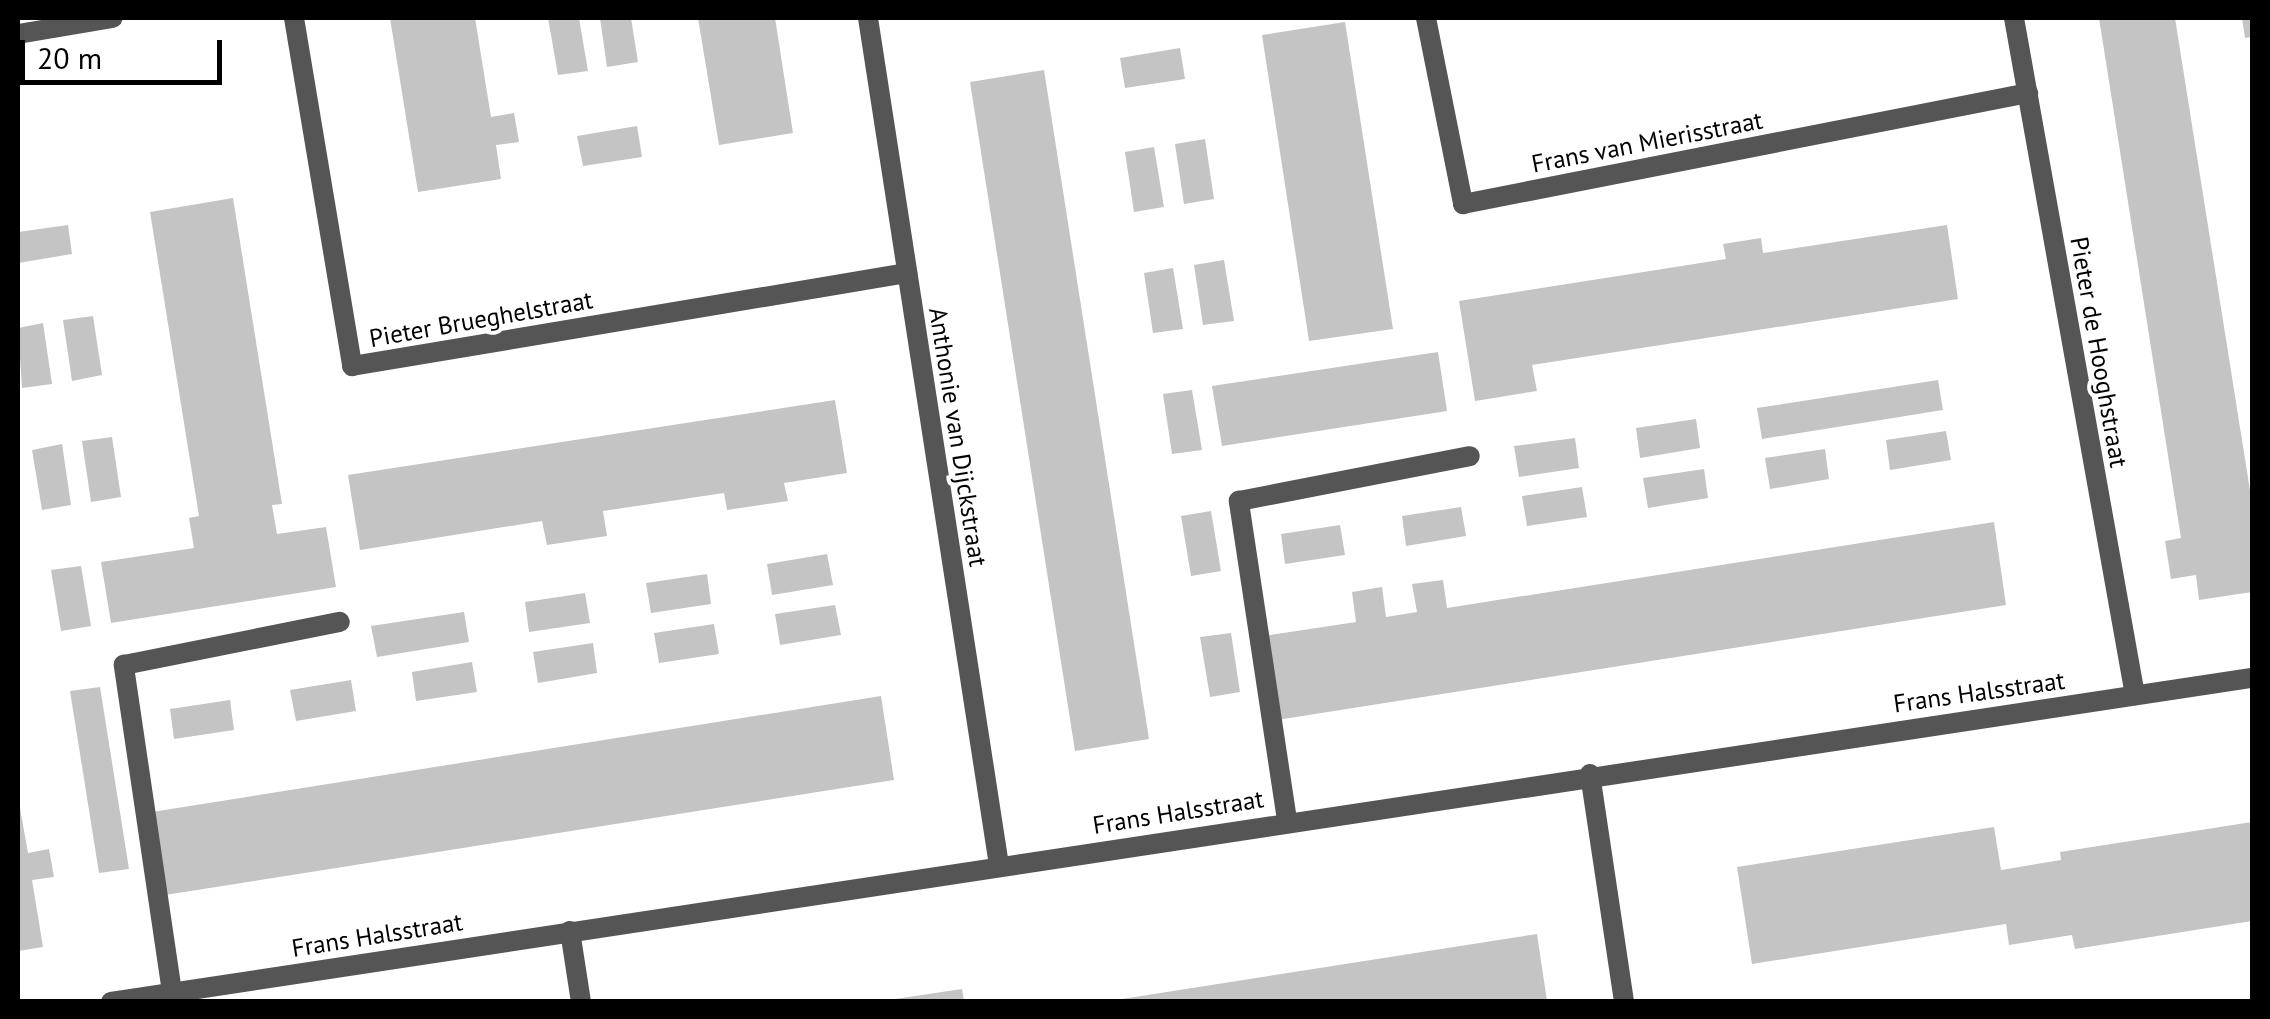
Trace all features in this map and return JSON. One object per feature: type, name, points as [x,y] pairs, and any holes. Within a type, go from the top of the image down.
[{"type":"street","points":[[18,34],[114,18]]},
{"type":"street","name":"Pieter Brueghelstraat","points":[[294,18],[352,366],[908,273]]},
{"type":"street","name":"Anthonie van Dijckstraat","points":[[868,18],[999,865]]},
{"type":"street","name":"Frans van Mierisstraat","points":[[1426,18],[1462,204],[2028,93]]},
{"type":"street","name":"Pieter de Hooghstraat","points":[[2014,18],[2136,695]]},
{"type":"street","points":[[1288,820],[1239,501],[1470,456]]},
{"type":"street","points":[[172,992],[124,665],[340,622]]},
{"type":"street","name":"Frans Halsstraat","points":[[111,1002],[1590,774],[2252,678]]},
{"type":"street","points":[[1590,774],[1624,1002]]},
{"type":"street","points":[[570,931],[581,1002]]},
{"type":"building","points":[[390,18],[475,18],[491,117],[514,113],[519,142],[496,145],[501,179],[418,192]]},
{"type":"building","points":[[548,18],[579,18],[588,71],[558,75]]},
{"type":"building","points":[[600,18],[631,18],[638,62],[607,67]]},
{"type":"building","points":[[698,18],[775,18],[793,133],[719,145]]},
{"type":"building","points":[[2099,18],[2175,18],[2252,503],[2252,592],[2199,600],[2196,575],[2171,579],[2165,541],[2181,538]]},
{"type":"building","points":[[2242,18],[2252,18],[2252,37],[2245,38]]},
{"type":"building","points":[[1345,22],[1393,329],[1309,341],[1262,35]]},
{"type":"building","points":[[1180,48],[1185,79],[1125,88],[1120,58]]},
{"type":"building","points":[[1044,70],[1149,739],[1075,751],[970,82]]},
{"type":"building","points":[[637,126],[642,157],[583,166],[577,136]]},
{"type":"building","points":[[1205,139],[1214,199],[1184,204],[1175,144]]},
{"type":"building","points":[[1154,147],[1164,207],[1134,212],[1125,152]]},
{"type":"building","points":[[233,198],[282,504],[272,505],[277,534],[326,527],[336,587],[111,623],[101,562],[194,548],[189,518],[199,516],[150,212]]},
{"type":"building","points":[[68,225],[72,254],[18,263],[18,232]]},
{"type":"building","points":[[1947,225],[1958,299],[1532,365],[1537,391],[1475,401],[1459,301],[1726,259],[1723,244],[1761,238],[1763,253]]},
{"type":"building","points":[[1224,260],[1234,321],[1203,325],[1194,265]]},
{"type":"building","points":[[1173,268],[1183,329],[1153,333],[1144,273]]},
{"type":"building","points":[[93,316],[102,375],[72,381],[63,320]]},
{"type":"building","points":[[43,323],[52,384],[22,388],[18,328]]},
{"type":"building","points":[[1438,352],[1447,411],[1222,446],[1212,386]]},
{"type":"building","points":[[1938,380],[1943,410],[1762,439],[1757,408]]},
{"type":"building","points":[[1192,390],[1202,450],[1172,454],[1163,394]]},
{"type":"building","points":[[835,400],[847,473],[784,483],[788,501],[727,510],[724,493],[603,511],[607,536],[547,545],[542,521],[360,550],[348,475]]},
{"type":"building","points":[[1696,419],[1700,448],[1640,458],[1636,428]]},
{"type":"building","points":[[1946,431],[1951,460],[1890,470],[1886,440]]},
{"type":"building","points":[[112,437],[121,497],[91,502],[82,441]]},
{"type":"building","points":[[1575,438],[1579,468],[1519,477],[1514,446]]},
{"type":"building","points":[[62,444],[71,505],[42,510],[32,450]]},
{"type":"building","points":[[1825,449],[1829,479],[1770,489],[1765,458]]},
{"type":"building","points":[[1704,469],[1708,498],[1648,508],[1643,478]]},
{"type":"building","points":[[1582,487],[1587,517],[1527,526],[1522,496]]},
{"type":"building","points":[[1461,507],[1466,536],[1406,546],[1402,516]]},
{"type":"building","points":[[1211,511],[1221,571],[1191,576],[1181,516]]},
{"type":"building","points":[[1994,522],[2006,605],[1277,720],[1264,636],[1356,622],[1352,592],[1382,587],[1386,617],[1417,612],[1412,584],[1443,580],[1447,608]]},
{"type":"building","points":[[1340,525],[1345,555],[1285,564],[1281,534]]},
{"type":"building","points":[[827,554],[833,585],[772,595],[767,564]]},
{"type":"building","points":[[81,566],[91,626],[61,631],[51,570]]},
{"type":"building","points":[[707,574],[711,604],[651,613],[646,583]]},
{"type":"building","points":[[585,593],[590,623],[529,632],[525,602]]},
{"type":"building","points":[[835,605],[841,635],[780,645],[775,614]]},
{"type":"building","points":[[464,612],[469,642],[377,657],[371,626]]},
{"type":"building","points":[[714,624],[719,654],[659,663],[654,633]]},
{"type":"building","points":[[1231,633],[1240,692],[1210,697],[1200,637]]},
{"type":"building","points":[[593,643],[597,673],[538,683],[533,652]]},
{"type":"building","points":[[472,662],[477,692],[416,701],[412,672]]},
{"type":"building","points":[[351,680],[356,711],[296,721],[290,690]]},
{"type":"building","points":[[100,687],[129,869],[99,873],[70,691]]},
{"type":"building","points":[[881,696],[894,780],[165,895],[152,812]]},
{"type":"building","points":[[230,700],[234,730],[174,739],[170,709]]},
{"type":"building","points":[[18,797],[28,853],[49,849],[54,877],[32,880],[43,947],[18,951]]},
{"type":"building","points":[[2252,822],[2252,921],[2075,949],[2072,935],[2009,945],[2006,924],[1752,964],[1737,867],[1994,827],[2001,870],[2061,860],[2060,852]]},
{"type":"building","points":[[1537,934],[1547,1001],[1122,999]]},
{"type":"building","points":[[962,989],[964,1001],[895,1001],[895,999]]}]
